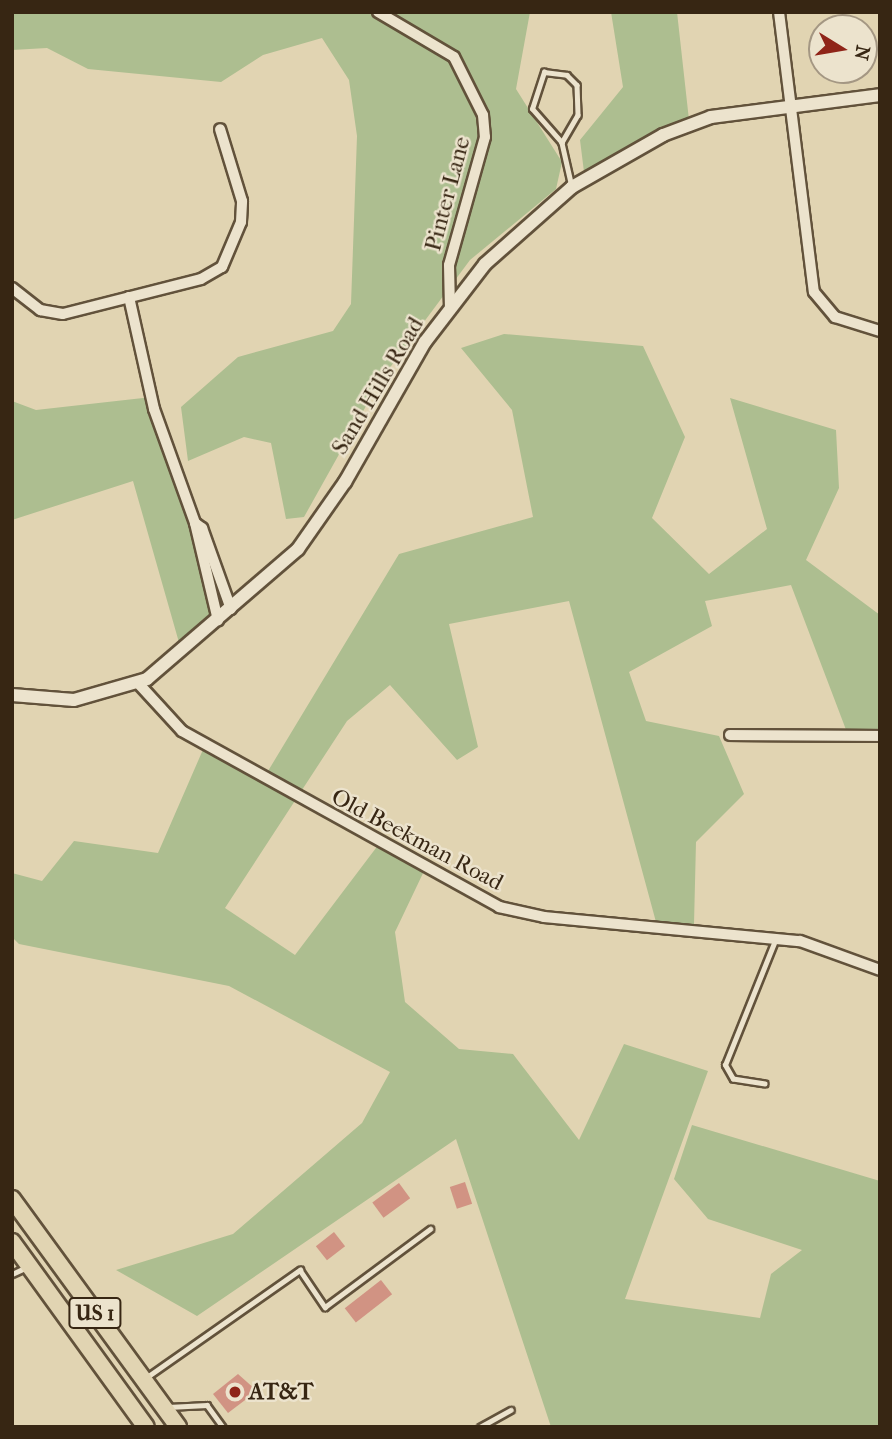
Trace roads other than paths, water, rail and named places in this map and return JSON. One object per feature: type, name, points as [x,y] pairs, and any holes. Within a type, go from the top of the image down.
[{"type":"highway","name":"US 1","points":[[12,1199],[178,1427]]},
{"type":"highway","name":"US 1","points":[[12,1242],[146,1427]]},
{"type":"street","name":"Pinter Lane","points":[[378,12],[454,57],[483,115],[485,137],[449,265],[450,310]]},
{"type":"street","points":[[779,12],[814,292],[835,317],[880,331]]},
{"type":"street","name":"Sand Hills Road","points":[[12,695],[74,700],[138,683],[231,609],[318,523],[450,310],[485,264],[572,187],[665,134],[711,117],[791,103],[880,95]]},
{"type":"street","points":[[12,288],[50,313],[201,279],[222,267],[232,253],[242,201],[220,129]]},
{"type":"street","points":[[129,297],[154,409],[195,523],[218,620]]},
{"type":"street","points":[[195,523],[202,527],[231,609]]},
{"type":"street","name":"Old Beekman Road","points":[[138,683],[182,731],[499,907],[544,917],[776,938],[880,970]]},
{"type":"street","points":[[730,736],[880,736]]},
{"type":"lane","points":[[562,143],[578,115],[577,85],[567,75],[544,72],[532,109],[562,143],[572,187]]},
{"type":"lane","points":[[765,1084],[733,1079],[725,1065],[776,938]]},
{"type":"lane","points":[[144,1380],[300,1270],[325,1307],[430,1229]]},
{"type":"lane","points":[[12,1274],[30,1266]]},
{"type":"lane","points":[[164,1407],[207,1405],[223,1427]]},
{"type":"lane","points":[[481,1427],[511,1410]]},
{"type":"place","name":"AT&T","points":[[235,1392]]}]
